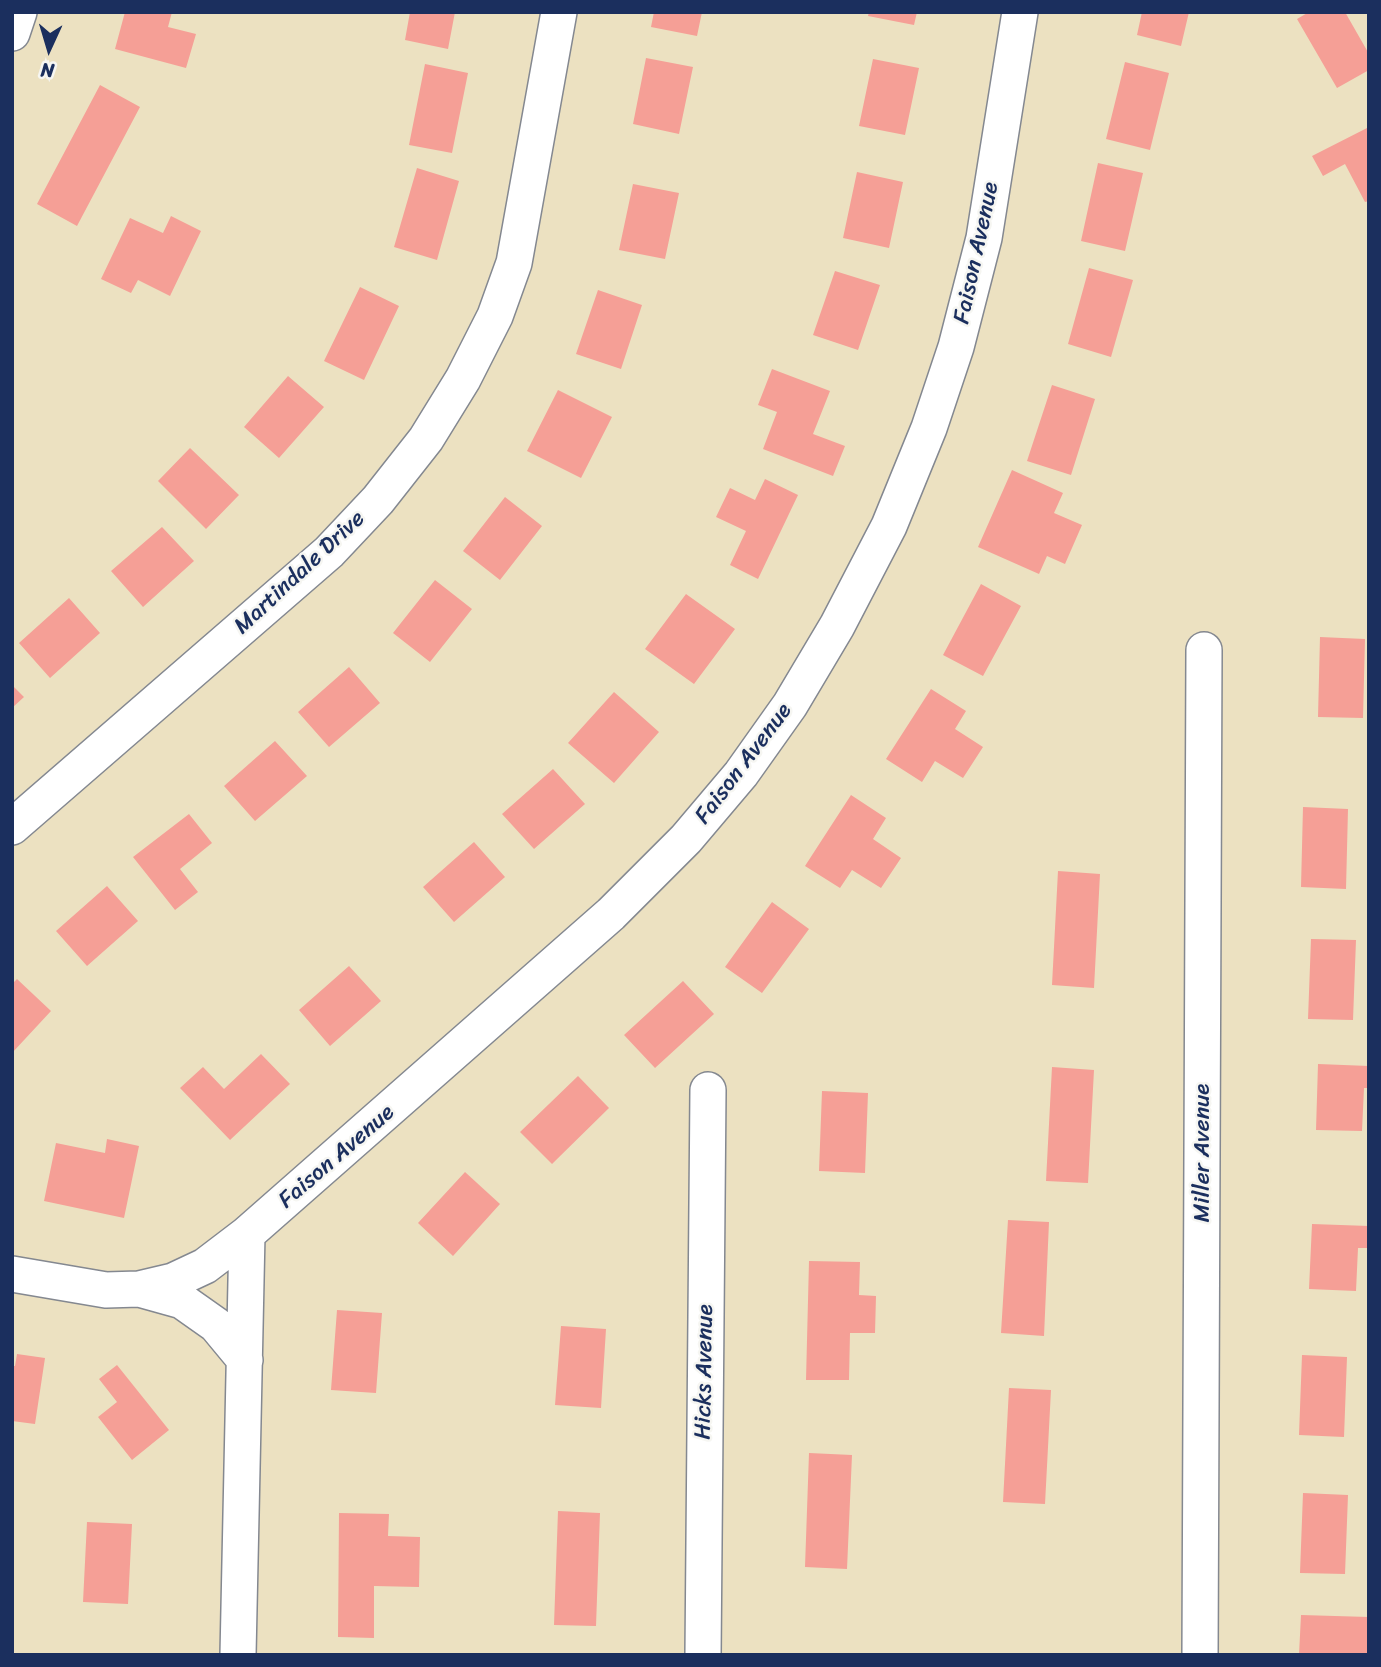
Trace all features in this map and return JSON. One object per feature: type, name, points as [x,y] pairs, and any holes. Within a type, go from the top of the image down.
[{"type":"street","points":[[12,33],[19,12]]},
{"type":"street","name":"Martindale Drive","points":[[12,827],[329,552],[378,500],[426,439],[463,379],[489,327],[514,263],[559,12]]},
{"type":"street","name":"Faison Avenue","points":[[139,1289],[173,1281],[205,1266],[247,1234],[611,914],[686,839],[741,774],[790,705],[837,626],[889,526],[929,428],[952,359],[984,238],[1020,12]]},
{"type":"street","name":"Miller Avenue","points":[[1200,1655],[1204,650]]},
{"type":"street","name":"Hicks Avenue","points":[[703,1655],[708,1090]]},
{"type":"street","points":[[238,1655],[247,1234]]},
{"type":"street","points":[[12,1274],[106,1290],[139,1289],[182,1301],[216,1325],[244,1360]]},
{"type":"building","points":[[125,12],[172,12],[168,27],[196,34],[186,68],[115,49]]},
{"type":"building","points":[[410,12],[455,12],[448,49],[405,40]]},
{"type":"building","points":[[654,12],[702,12],[697,36],[651,27]]},
{"type":"building","points":[[869,12],[917,12],[914,25],[868,16]]},
{"type":"building","points":[[1142,12],[1189,12],[1181,46],[1137,35]]},
{"type":"building","points":[[1309,12],[1345,12],[1369,54],[1369,70],[1337,88],[1297,19]]},
{"type":"building","points":[[646,58],[693,67],[679,134],[633,124]]},
{"type":"building","points":[[873,59],[919,68],[905,135],[859,126]]},
{"type":"building","points":[[1125,62],[1169,73],[1150,150],[1106,139]]},
{"type":"building","points":[[425,64],[468,73],[452,153],[409,145]]},
{"type":"building","points":[[100,85],[140,107],[77,226],[37,204]]},
{"type":"building","points":[[1369,127],[1369,201],[1365,202],[1345,164],[1323,176],[1312,156]]},
{"type":"building","points":[[1098,163],[1143,173],[1125,251],[1081,241]]},
{"type":"building","points":[[417,168],[459,181],[437,260],[394,247]]},
{"type":"building","points":[[857,172],[903,182],[889,248],[843,238]]},
{"type":"building","points":[[633,184],[679,193],[665,259],[619,250]]},
{"type":"building","points":[[171,216],[201,231],[170,296],[138,280],[131,293],[101,279],[130,218],[163,233]]},
{"type":"building","points":[[1089,268],[1133,280],[1111,357],[1068,344]]},
{"type":"building","points":[[835,271],[880,285],[858,350],[813,335]]},
{"type":"building","points":[[360,287],[399,306],[364,380],[324,361]]},
{"type":"building","points":[[598,290],[642,305],[621,369],[576,354]]},
{"type":"building","points":[[772,369],[830,391],[813,434],[845,446],[833,476],[763,449],[777,412],[758,405]]},
{"type":"building","points":[[288,376],[324,407],[279,458],[244,427]]},
{"type":"building","points":[[1052,385],[1095,399],[1071,475],[1027,461]]},
{"type":"building","points":[[558,390],[612,417],[581,478],[527,451]]},
{"type":"building","points":[[190,448],[239,495],[206,529],[158,481]]},
{"type":"building","points":[[1012,470],[1063,493],[1054,513],[1082,525],[1065,564],[1047,556],[1039,574],[978,547]]},
{"type":"building","points":[[765,479],[798,495],[758,579],[730,565],[746,531],[716,517],[730,488],[755,500]]},
{"type":"building","points":[[505,497],[542,526],[500,580],[463,551]]},
{"type":"building","points":[[162,527],[194,561],[143,607],[111,571]]},
{"type":"building","points":[[435,580],[472,609],[430,662],[393,633]]},
{"type":"building","points":[[981,584],[1021,606],[983,676],[943,655]]},
{"type":"building","points":[[686,594],[735,629],[694,684],[645,649]]},
{"type":"building","points":[[69,598],[100,633],[50,678],[19,643]]},
{"type":"building","points":[[1320,637],[1365,639],[1363,718],[1318,717]]},
{"type":"building","points":[[349,667],[380,703],[329,747],[298,712]]},
{"type":"building","points":[[12,685],[24,697],[12,708]]},
{"type":"building","points":[[931,689],[966,711],[955,729],[983,747],[963,778],[935,761],[922,782],[886,759]]},
{"type":"building","points":[[614,692],[659,732],[614,783],[568,743]]},
{"type":"building","points":[[275,741],[307,776],[255,821],[224,786]]},
{"type":"building","points":[[553,769],[585,804],[534,849],[502,814]]},
{"type":"building","points":[[851,795],[886,818],[873,839],[901,858],[881,888],[852,870],[840,888],[805,866]]},
{"type":"building","points":[[1303,807],[1348,809],[1346,889],[1301,887]]},
{"type":"building","points":[[189,814],[212,843],[180,869],[198,892],[175,910],[133,857]]},
{"type":"building","points":[[474,842],[505,877],[454,922],[423,887]]},
{"type":"building","points":[[1058,871],[1100,874],[1094,988],[1052,985]]},
{"type":"building","points":[[107,886],[138,921],[87,966],[56,931]]},
{"type":"building","points":[[772,902],[809,929],[762,993],[725,967]]},
{"type":"building","points":[[1311,939],[1356,940],[1353,1020],[1308,1019]]},
{"type":"building","points":[[349,966],[381,1001],[330,1046],[299,1010]]},
{"type":"building","points":[[17,979],[51,1011],[12,1053],[12,984]]},
{"type":"building","points":[[683,981],[714,1014],[655,1068],[624,1035]]},
{"type":"building","points":[[261,1054],[290,1084],[230,1140],[180,1088],[203,1067],[224,1089]]},
{"type":"building","points":[[1318,1064],[1369,1066],[1369,1088],[1364,1088],[1362,1131],[1316,1130]]},
{"type":"building","points":[[1052,1067],[1094,1070],[1088,1183],[1046,1181]]},
{"type":"building","points":[[578,1076],[609,1108],[552,1164],[520,1132]]},
{"type":"building","points":[[822,1091],[868,1093],[865,1173],[819,1171]]},
{"type":"building","points":[[107,1139],[139,1146],[124,1218],[44,1201],[56,1143],[105,1153]]},
{"type":"building","points":[[465,1172],[500,1204],[453,1256],[418,1223]]},
{"type":"building","points":[[1008,1220],[1049,1222],[1044,1336],[1001,1333]]},
{"type":"building","points":[[1312,1224],[1369,1226],[1369,1248],[1358,1248],[1356,1291],[1309,1289]]},
{"type":"building","points":[[809,1261],[860,1262],[859,1295],[876,1296],[875,1333],[850,1333],[849,1380],[806,1380]]},
{"type":"building","points":[[337,1310],[382,1313],[376,1393],[331,1390]]},
{"type":"building","points":[[561,1326],[606,1329],[601,1408],[555,1405]]},
{"type":"building","points":[[17,1354],[45,1358],[35,1424],[12,1421],[12,1366],[15,1366]]},
{"type":"building","points":[[1302,1355],[1347,1357],[1344,1437],[1299,1435]]},
{"type":"building","points":[[117,1365],[169,1430],[132,1460],[98,1417],[117,1402],[99,1379]]},
{"type":"building","points":[[1009,1388],[1051,1390],[1045,1504],[1003,1502]]},
{"type":"building","points":[[809,1453],[852,1455],[847,1569],[805,1567]]},
{"type":"building","points":[[1303,1493],[1348,1495],[1345,1574],[1300,1573]]},
{"type":"building","points":[[558,1511],[600,1513],[596,1626],[554,1625]]},
{"type":"building","points":[[339,1513],[389,1514],[388,1536],[420,1537],[419,1587],[374,1586],[374,1638],[338,1637]]},
{"type":"building","points":[[87,1522],[132,1524],[128,1604],[83,1602]]},
{"type":"building","points":[[1301,1615],[1369,1617],[1369,1655],[1299,1655]]}]
